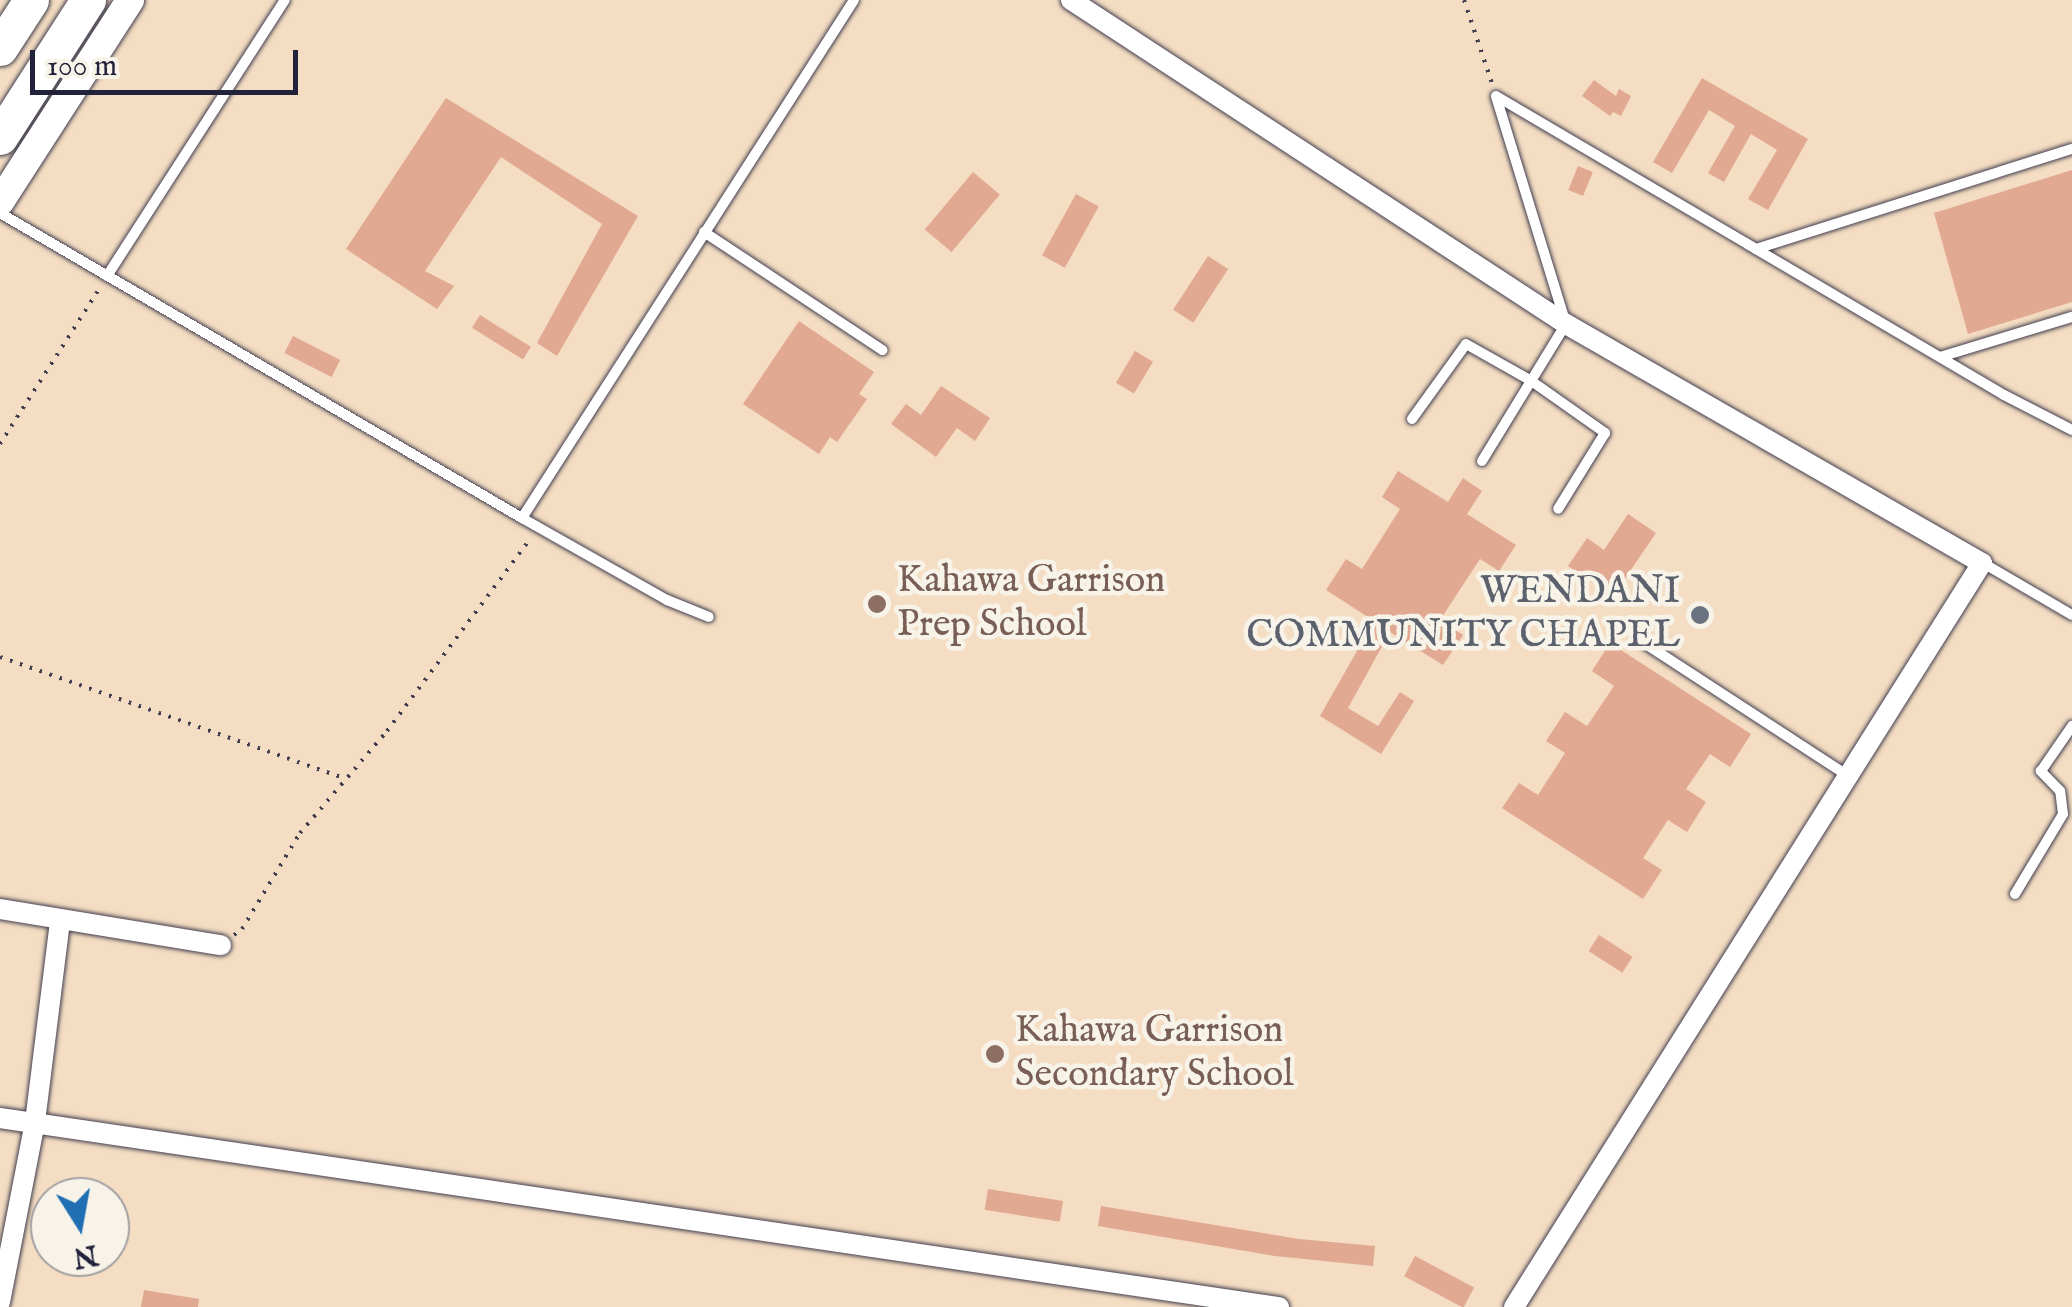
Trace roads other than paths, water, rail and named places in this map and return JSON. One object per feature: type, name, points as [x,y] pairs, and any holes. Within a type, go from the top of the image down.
[{"type":"highway","points":[[0,48],[31,0]]},
{"type":"highway","points":[[0,137],[88,0]]},
{"type":"main road","points":[[0,202],[130,0]]},
{"type":"street","points":[[1071,0],[1566,324],[1982,563],[1514,1307]]},
{"type":"street","points":[[0,909],[221,945]]},
{"type":"street","points":[[0,1302],[35,1122],[60,920]]},
{"type":"street","points":[[0,1118],[1279,1307]]},
{"type":"street","points":[[1104,1307],[1113,1284]]},
{"type":"lane","points":[[107,276],[285,0]]},
{"type":"lane","points":[[522,518],[854,0]]},
{"type":"lane","points":[[1482,461],[1566,324],[1496,96],[1940,357],[2072,430]]},
{"type":"lane","points":[[1756,249],[2072,149]]},
{"type":"lane","points":[[0,213],[539,528],[667,600],[709,618]]},
{"type":"lane","points":[[704,232],[882,350]]},
{"type":"lane","points":[[1940,357],[2072,317]]},
{"type":"lane","points":[[1412,419],[1466,344],[1530,380],[1605,434],[1558,509]]},
{"type":"lane","points":[[1982,563],[2072,615]]},
{"type":"lane","points":[[1638,639],[1848,776]]},
{"type":"lane","points":[[2015,894],[2063,814],[2060,790],[2041,770],[2072,726]]},
{"type":"place","name":"Kahawa Garrison Prep School","points":[[877,604]]},
{"type":"place","name":"WENDANI COMMUNITY CHAPEL","points":[[1700,615]]},
{"type":"place","name":"Kahawa Garrison Secondary School","points":[[995,1054]]}]
